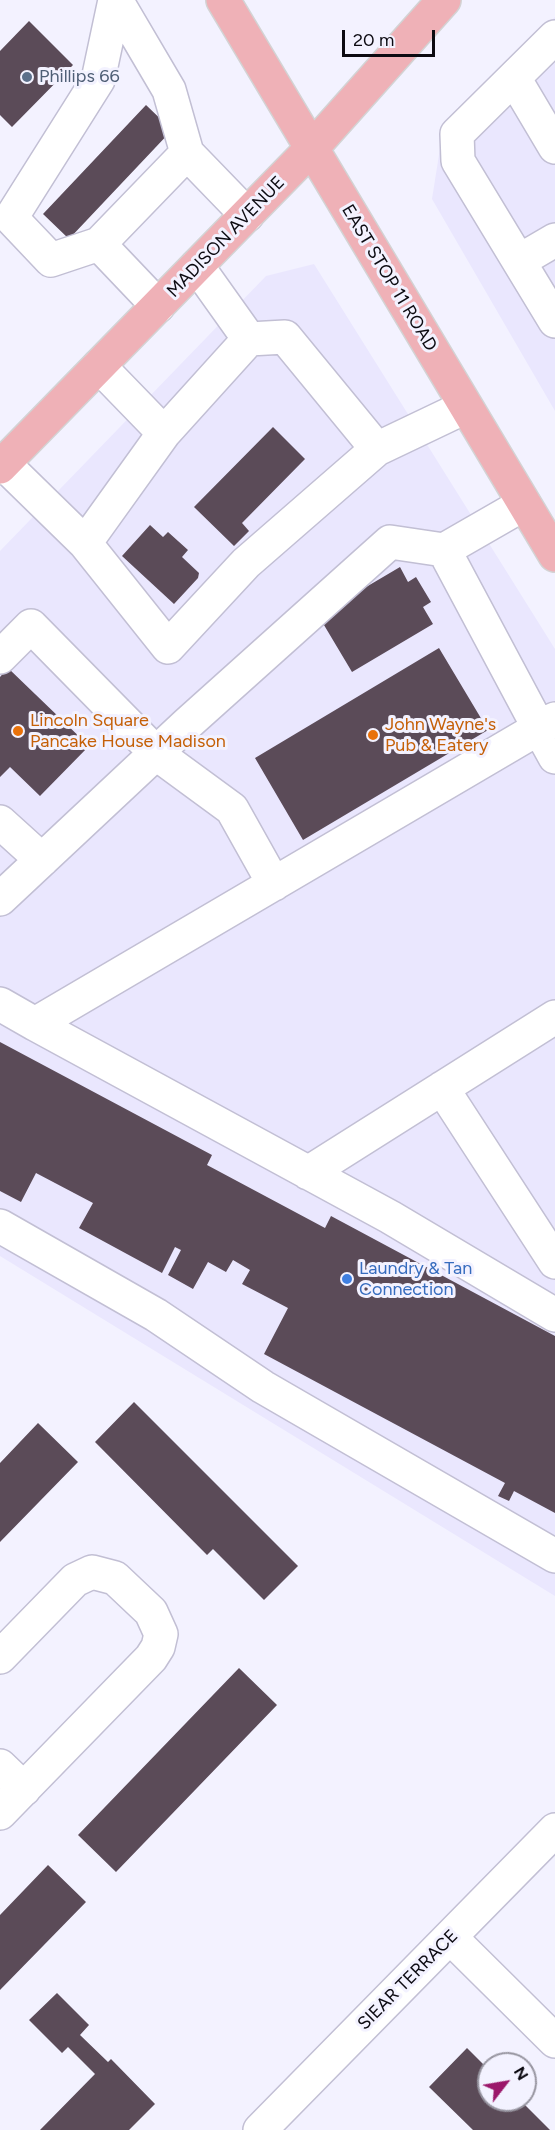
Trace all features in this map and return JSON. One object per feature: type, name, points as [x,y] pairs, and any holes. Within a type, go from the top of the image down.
[{"type":"main road","name":"EAST STOP 11 ROAD","points":[[223,0],[555,555]]},
{"type":"main road","name":"MADISON AVENUE","points":[[2,465],[312,148],[444,0]]},
{"type":"street","points":[[115,0],[98,80],[11,218],[51,260],[99,244],[187,153]]},
{"type":"street","points":[[115,0],[169,90],[187,153],[247,215]]},
{"type":"street","points":[[555,38],[457,134],[458,161],[555,321]]},
{"type":"street","points":[[514,78],[555,147]]},
{"type":"street","points":[[519,261],[555,240]]},
{"type":"street","points":[[99,244],[158,306]]},
{"type":"street","points":[[197,266],[249,339]]},
{"type":"street","points":[[85,543],[165,433],[249,339],[285,337],[377,449]]},
{"type":"street","points":[[99,366],[165,433]]},
{"type":"street","points":[[2,465],[85,543],[168,647],[246,563],[377,449],[465,407]]},
{"type":"street","points":[[0,899],[390,542],[444,550],[524,504]]},
{"type":"street","points":[[444,550],[547,724],[555,757]]},
{"type":"street","points":[[0,657],[31,626],[157,754],[232,809],[274,884]]},
{"type":"street","points":[[35,1024],[547,724]]},
{"type":"street","points":[[0,822],[42,860]]},
{"type":"street","points":[[0,1004],[390,1217],[555,1315]]},
{"type":"street","points":[[308,1173],[555,1017]]},
{"type":"street","points":[[442,1088],[555,1262]]},
{"type":"street","points":[[0,1227],[156,1315],[263,1387],[555,1557]]},
{"type":"street","points":[[0,1657],[75,1580],[92,1572],[115,1578],[151,1612],[161,1634],[158,1647],[151,1658],[0,1814]]},
{"type":"street","points":[[0,1766],[24,1789]]},
{"type":"street","name":"SIEAR TERRACE","points":[[260,2130],[555,1830]]},
{"type":"street","points":[[450,1937],[555,2041]]},
{"type":"shaded area","points":[[555,17],[555,411],[432,199],[444,123]]},
{"type":"shaded area","points":[[314,264],[555,649],[555,1596],[0,1256],[0,551],[266,276]]},
{"type":"building","points":[[29,21],[73,65],[12,127],[0,115],[0,51]]},
{"type":"building","points":[[146,105],[172,130],[69,239],[43,214]]},
{"type":"building","points":[[273,427],[305,459],[242,523],[249,531],[234,546],[194,507]]},
{"type":"building","points":[[150,525],[163,537],[168,532],[188,550],[182,557],[199,573],[198,578],[174,604],[122,556]]},
{"type":"building","points":[[400,567],[408,582],[416,577],[431,602],[423,607],[433,624],[352,672],[321,620],[339,603]]},
{"type":"building","points":[[439,648],[488,730],[303,840],[255,758]]},
{"type":"building","points":[[8,668],[89,746],[40,796],[10,767],[0,777],[0,677]]},
{"type":"building","name":"Laundry & Tan Connection","points":[[0,1042],[212,1155],[207,1165],[325,1228],[331,1216],[555,1336],[555,1513],[514,1491],[509,1501],[498,1496],[505,1483],[264,1354],[288,1308],[242,1284],[250,1270],[233,1260],[226,1272],[208,1262],[193,1289],[168,1275],[181,1250],[175,1247],[162,1273],[79,1228],[93,1203],[36,1173],[21,1202],[0,1191]]},
{"type":"building","points":[[134,1402],[298,1566],[264,1600],[213,1549],[207,1555],[95,1442]]},
{"type":"building","points":[[38,1423],[78,1462],[0,1542],[0,1463]]},
{"type":"building","points":[[239,1668],[277,1705],[116,1872],[78,1835]]},
{"type":"building","points":[[48,1865],[86,1902],[0,1990],[0,1915]]},
{"type":"building","points":[[57,1993],[89,2025],[80,2035],[108,2062],[111,2059],[155,2104],[129,2130],[40,2130],[95,2074],[68,2047],[62,2053],[29,2020]]},
{"type":"building","points":[[467,2048],[477,2058],[477,2112],[532,2112],[550,2130],[473,2130],[429,2087]]},
{"type":"place","name":"Phillips 66","points":[[27,77]]},
{"type":"place","name":"Lincoln Square Pancake House Madison","points":[[18,731]]},
{"type":"place","name":"John Wayne's Pub & Eatery","points":[[373,735]]},
{"type":"place","name":"Laundry & Tan Connection","points":[[347,1279]]}]
